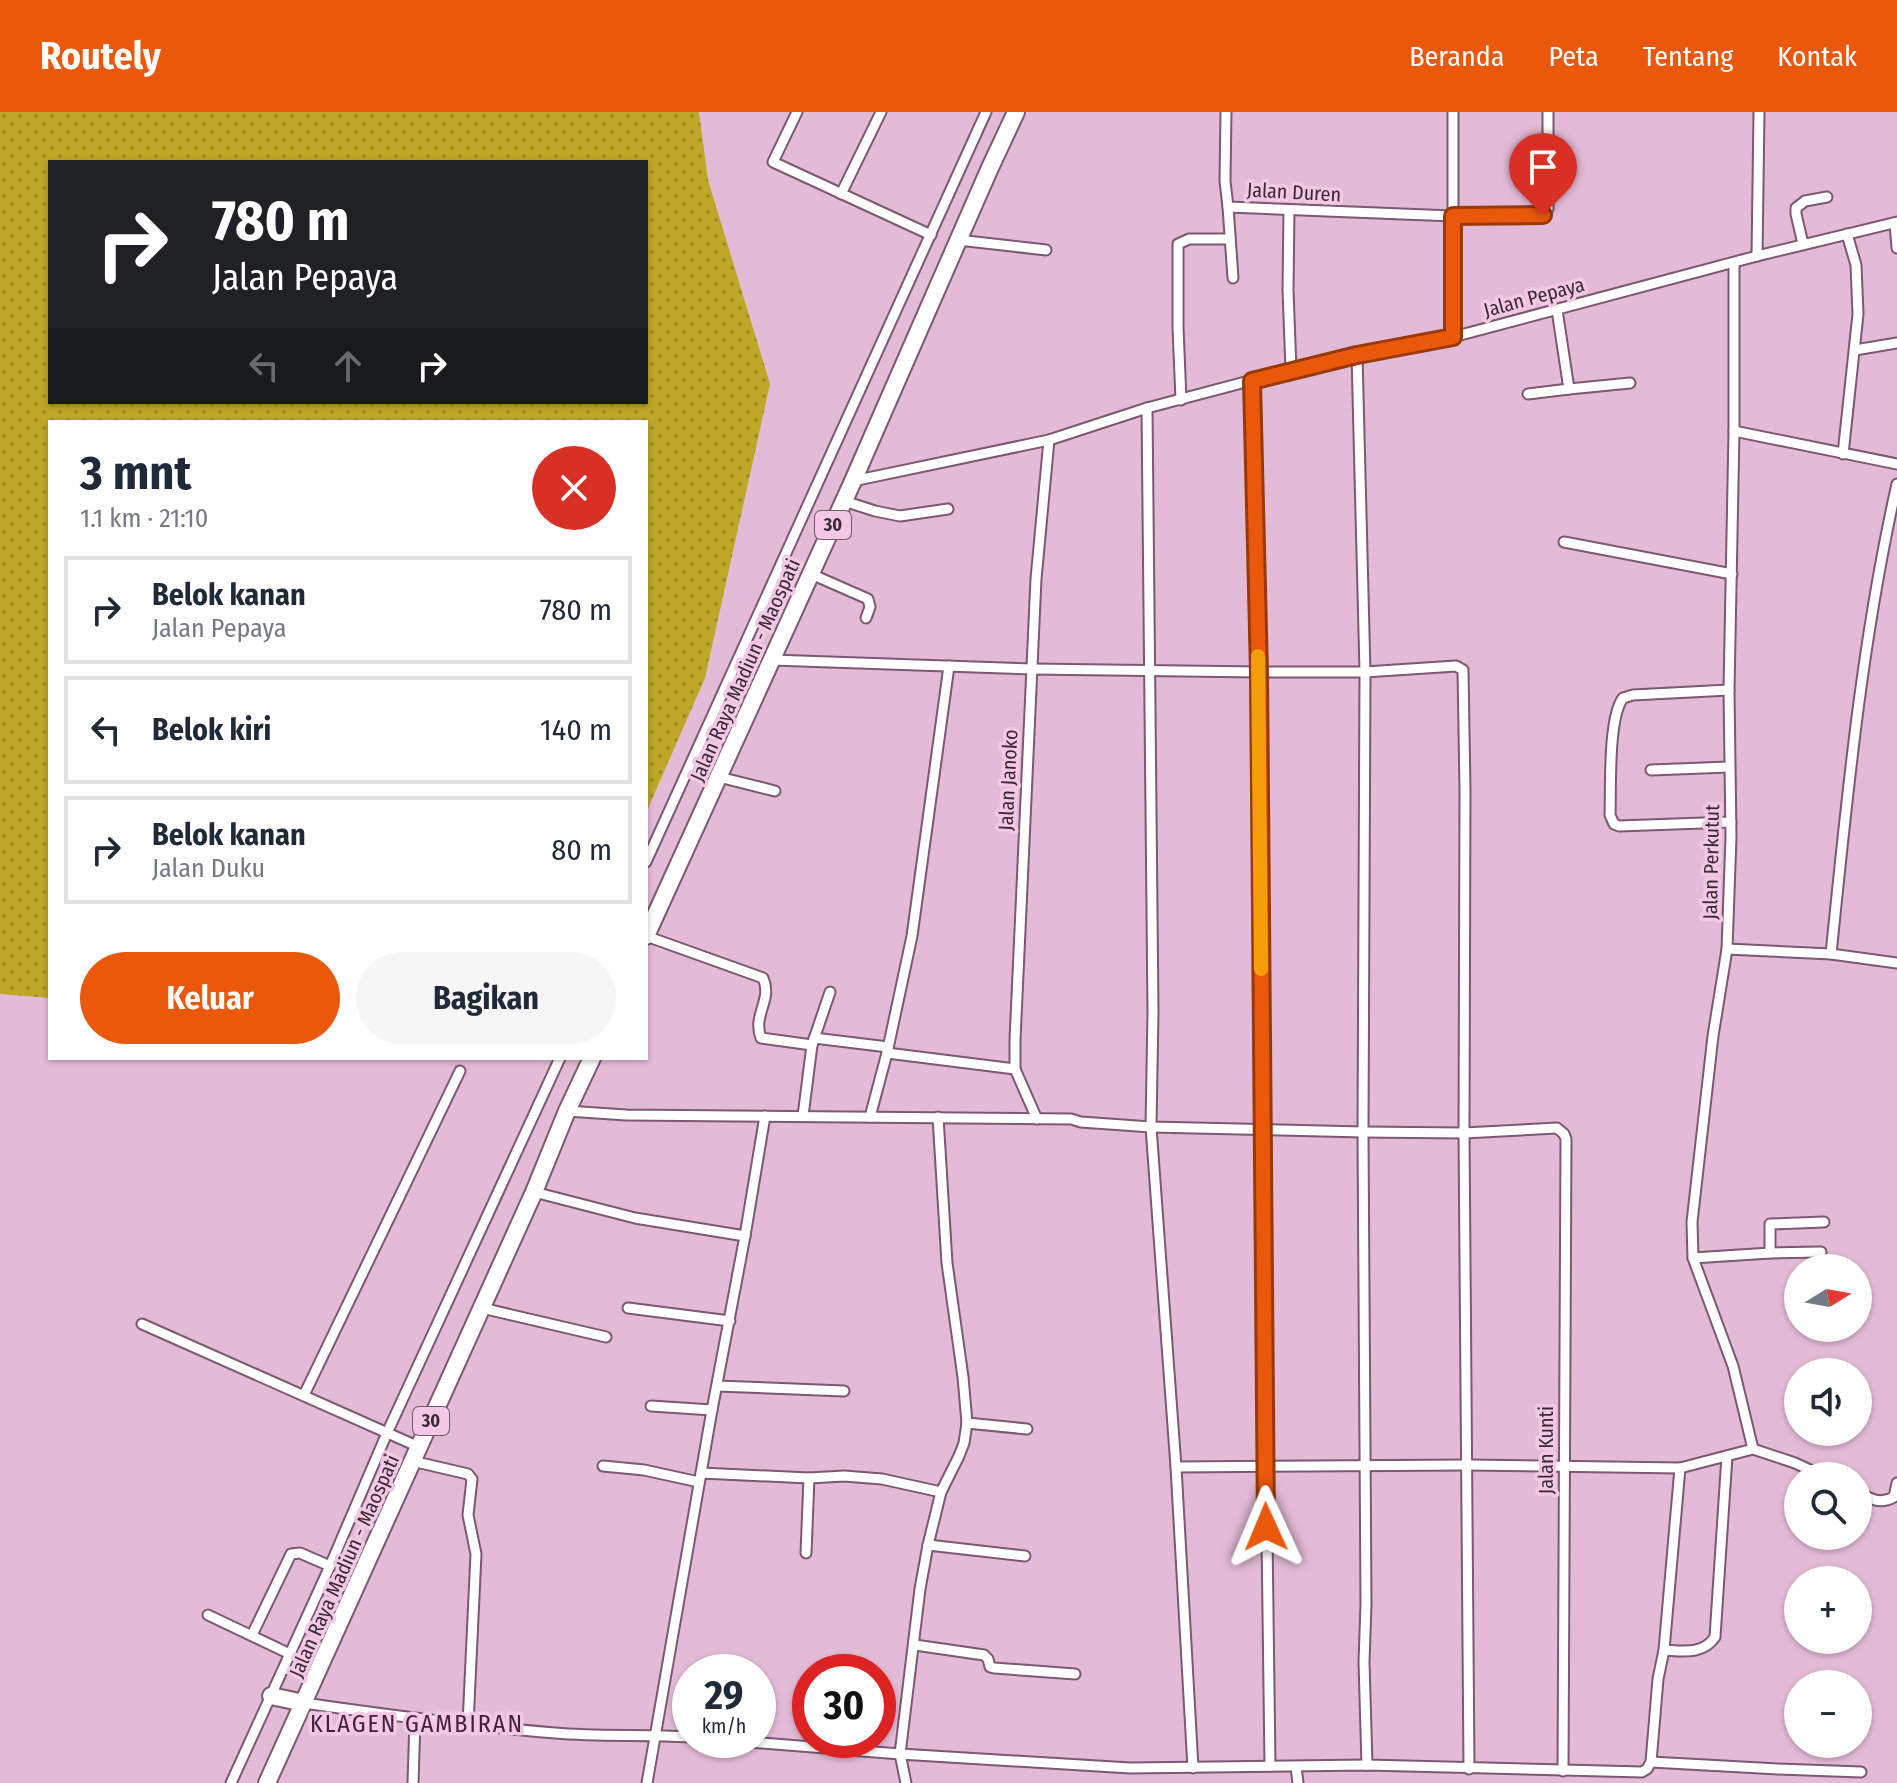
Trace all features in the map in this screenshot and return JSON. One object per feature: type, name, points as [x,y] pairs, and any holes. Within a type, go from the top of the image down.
[{"type":"highway","name":"Jalan Raya Madiun - Maospati","points":[[648,932],[853,481],[1016,112]]},
{"type":"highway","name":"Jalan Raya Madiun - Maospati","points":[[267,1783],[591,1060]]},
{"type":"highway","points":[[271,1696],[304,1703]]},
{"type":"street","points":[[797,112],[773,162],[931,235]]},
{"type":"street","points":[[841,194],[881,112]]},
{"type":"street","points":[[648,858],[986,112]]},
{"type":"street","name":"Jalan Duren","points":[[1226,112],[1225,181],[1228,207],[1453,216],[1539,216],[1546,213],[1548,112]]},
{"type":"street","points":[[1453,112],[1453,337]]},
{"type":"street","points":[[1757,256],[1759,112]]},
{"type":"street","points":[[1803,244],[1796,208],[1805,201],[1827,197]]},
{"type":"street","points":[[1228,207],[1233,278]]},
{"type":"street","points":[[1289,210],[1291,370]]},
{"type":"street","points":[[1896,222],[1897,248]]},
{"type":"street","name":"Jalan Pepaya","points":[[853,481],[1049,440],[1147,408],[1291,370],[1453,337],[1896,222]]},
{"type":"street","points":[[1843,454],[1858,314],[1856,265],[1847,234]]},
{"type":"street","points":[[1181,400],[1178,244],[1189,239],[1230,239]]},
{"type":"street","points":[[958,240],[1046,250]]},
{"type":"street","name":"Jalan Perkutut","points":[[1734,263],[1729,690],[1731,822],[1727,949],[1713,1036],[1692,1222],[1693,1258],[1733,1366],[1753,1449]]},
{"type":"street","points":[[1557,310],[1569,389]]},
{"type":"street","points":[[1855,350],[1897,343]]},
{"type":"street","points":[[1357,355],[1365,672],[1363,1132],[1367,1765]]},
{"type":"street","points":[[1252,381],[1259,672],[1270,1766]]},
{"type":"street","points":[[1528,394],[1630,383]]},
{"type":"street","points":[[1147,408],[1153,1011],[1151,1127],[1176,1467],[1193,1768]]},
{"type":"street","points":[[1734,431],[1897,464]]},
{"type":"street","name":"Jalan Janoko","points":[[1037,1119],[1015,1069],[1015,1045],[1036,579],[1049,440]]},
{"type":"street","points":[[1831,954],[1854,733],[1878,569],[1897,484]]},
{"type":"street","points":[[844,501],[900,516],[948,509]]},
{"type":"street","points":[[1564,542],[1732,574]]},
{"type":"street","points":[[811,574],[868,599],[870,607],[866,618]]},
{"type":"street","points":[[772,660],[1032,669],[1365,672],[1456,666],[1463,670],[1469,1769]]},
{"type":"street","points":[[870,1117],[912,936],[949,666]]},
{"type":"street","points":[[1729,690],[1623,698],[1614,728],[1610,815],[1614,824],[1619,826],[1731,822]]},
{"type":"street","points":[[1651,770],[1729,767]]},
{"type":"street","points":[[719,777],[775,791]]},
{"type":"street","points":[[648,937],[763,978],[768,988],[757,1027],[761,1038],[887,1050],[1015,1069]]},
{"type":"street","points":[[1727,949],[1831,954],[1897,963]]},
{"type":"street","points":[[803,1116],[813,1042],[830,992]]},
{"type":"street","points":[[231,1783],[387,1433],[559,1060]]},
{"type":"street","points":[[304,1395],[460,1071]]},
{"type":"street","points":[[567,1111],[626,1115],[1037,1119],[1151,1127],[1464,1133]]},
{"type":"street","points":[[647,1783],[765,1116]]},
{"type":"street","points":[[906,1783],[900,1754],[920,1589],[941,1492],[964,1443],[967,1423],[947,1263],[938,1117]]},
{"type":"street","name":"Jalan Kunti","points":[[1464,1133],[1557,1128],[1566,1139],[1563,1771]]},
{"type":"street","points":[[534,1192],[635,1218],[745,1236]]},
{"type":"street","points":[[1770,1253],[1770,1224],[1824,1222]]},
{"type":"street","points":[[1693,1258],[1821,1252]]},
{"type":"street","points":[[482,1308],[606,1337]]},
{"type":"street","points":[[628,1308],[730,1321]]},
{"type":"street","points":[[142,1324],[387,1433],[416,1454],[468,1474],[472,1479],[468,1515],[476,1554],[468,1724]]},
{"type":"street","points":[[717,1386],[844,1391]]},
{"type":"street","points":[[651,1406],[712,1410]]},
{"type":"street","points":[[967,1423],[1027,1429]]},
{"type":"street","points":[[1176,1467],[1468,1465],[1680,1468],[1753,1449],[1792,1462]]},
{"type":"street","points":[[1664,1650],[1698,1650],[1709,1645],[1715,1637],[1727,1456]]},
{"type":"street","points":[[603,1466],[700,1478],[844,1476],[882,1479],[941,1492]]},
{"type":"street","points":[[776,1744],[1130,1768],[1367,1765],[1563,1771],[1642,1778],[1651,1762],[1680,1468]]},
{"type":"street","points":[[806,1553],[809,1478]]},
{"type":"street","points":[[1872,1499],[1887,1501],[1895,1498],[1897,1483]]},
{"type":"street","points":[[928,1545],[1025,1556]]},
{"type":"street","points":[[252,1635],[291,1554],[300,1553],[330,1566]]},
{"type":"street","points":[[208,1615],[290,1654]]},
{"type":"street","points":[[915,1645],[984,1655],[991,1668],[1075,1674]]},
{"type":"street","points":[[304,1703],[415,1719],[558,1733],[672,1735]]},
{"type":"street","points":[[413,1783],[415,1719]]},
{"type":"street","points":[[1651,1762],[1861,1772]]},
{"type":"street","points":[[1296,1767],[1298,1783]]},
{"type":"shaded area","points":[[0,112],[699,112],[708,180],[770,384],[705,678],[648,808],[648,420],[48,420],[48,998],[0,994]]},
{"type":"slow traffic","points":[[1258,656],[1261,969]]},
{"type":"district","name":"KLAGEN GAMBIRAN","points":[[417,1724]]},
{"type":"route","points":[[1266,1527],[1259,672],[1252,381],[1357,355],[1453,337],[1453,216],[1543,215]]}]
